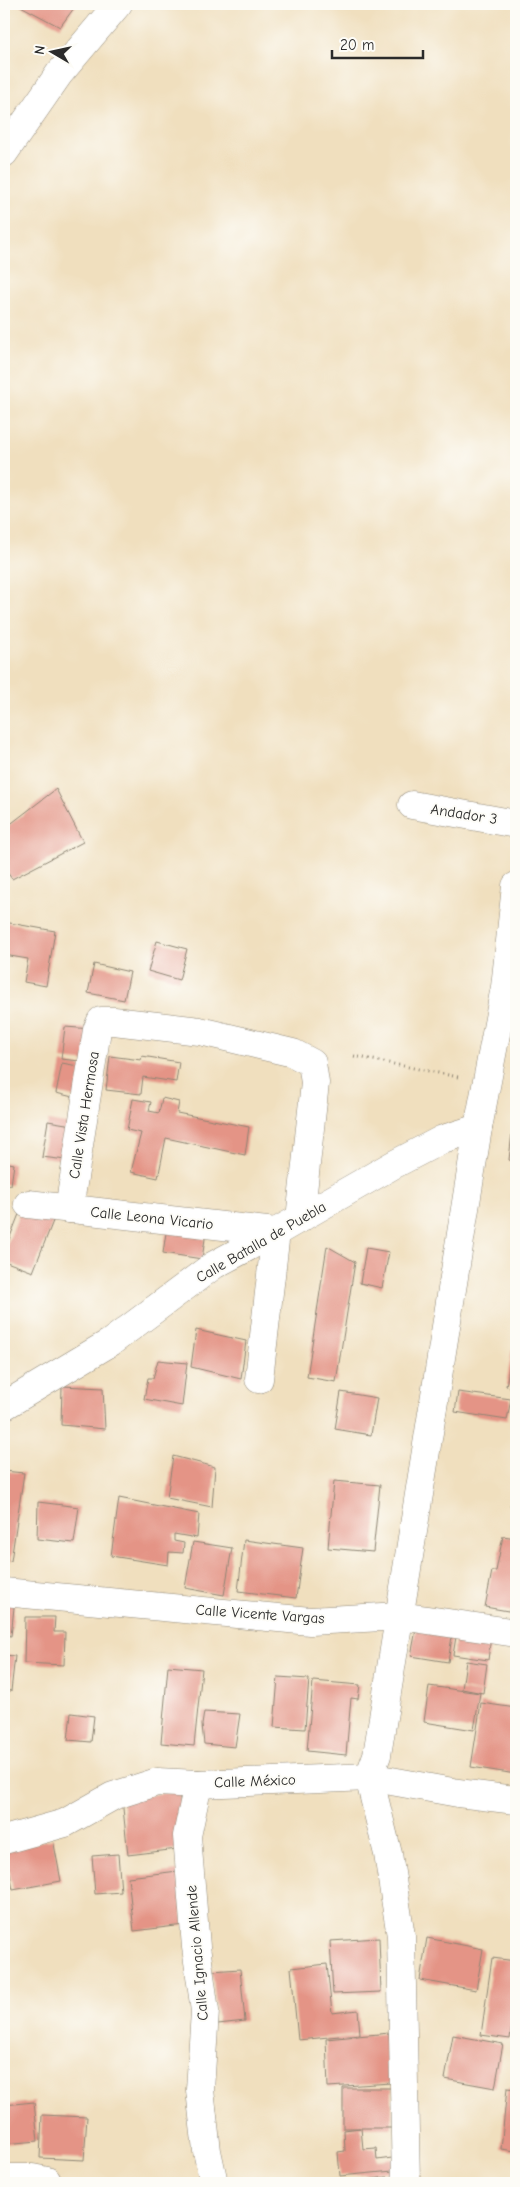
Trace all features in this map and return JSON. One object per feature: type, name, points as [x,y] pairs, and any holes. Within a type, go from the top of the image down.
[{"type":"street","points":[[4,153],[59,74],[118,4]]},
{"type":"street","name":"Andador 3","points":[[412,805],[516,824]]},
{"type":"street","points":[[406,2183],[401,1936],[388,1854],[369,1777],[377,1755],[486,1082],[510,988],[516,886]]},
{"type":"street","name":"Calle Vista Hermosa","points":[[69,1209],[97,1030],[101,1022],[200,1031],[293,1053],[312,1063],[314,1084],[300,1219]]},
{"type":"street","name":"Calle Batalla de Puebla","points":[[4,1406],[111,1342],[214,1265],[300,1219],[393,1165],[444,1139],[478,1128]]},
{"type":"street","name":"Calle Leona Vicario","points":[[28,1204],[276,1232]]},
{"type":"street","points":[[259,1379],[276,1232]]},
{"type":"street","name":"Calle Vicente Vargas","points":[[4,1592],[310,1621],[400,1616],[516,1633]]},
{"type":"street","name":"Calle México","points":[[4,1840],[65,1823],[113,1796],[157,1782],[198,1784],[369,1777],[458,1793],[516,1800]]},
{"type":"street","name":"Calle Ignacio Allende","points":[[198,1784],[187,1836],[196,1947],[205,2011],[200,2090],[207,2151],[214,2183]]},
{"type":"street","points":[[4,2178],[32,2178],[47,2181],[47,2183]]},
{"type":"path","points":[[354,1056],[486,1082]]},
{"type":"building","points":[[17,4],[77,4],[60,27]]},
{"type":"building","points":[[56,789],[83,842],[12,879],[4,868],[4,829]]},
{"type":"building","points":[[4,922],[55,931],[46,986],[24,982],[28,959],[4,955]]},
{"type":"building","points":[[157,941],[187,949],[179,980],[148,971]]},
{"type":"building","points":[[94,964],[130,972],[124,1000],[88,993]]},
{"type":"building","points":[[65,1027],[92,1029],[89,1062],[61,1059]]},
{"type":"building","points":[[110,1056],[141,1060],[142,1056],[179,1062],[176,1082],[143,1077],[141,1094],[106,1090]]},
{"type":"building","points":[[62,1063],[83,1067],[77,1098],[56,1093]]},
{"type":"building","points":[[162,1098],[179,1102],[177,1113],[249,1127],[245,1155],[166,1138],[158,1178],[131,1172],[141,1133],[127,1130],[133,1099],[151,1102],[149,1111],[159,1113]]},
{"type":"building","points":[[48,1121],[72,1125],[66,1160],[42,1157]]},
{"type":"building","points":[[513,1123],[516,1123],[516,1162],[509,1160]]},
{"type":"building","points":[[4,1162],[14,1164],[11,1185],[4,1184]]},
{"type":"building","points":[[23,1204],[55,1216],[33,1272],[4,1261],[4,1252]]},
{"type":"building","points":[[167,1226],[206,1232],[202,1259],[163,1253]]},
{"type":"building","points":[[327,1246],[355,1262],[336,1382],[307,1377]]},
{"type":"building","points":[[366,1248],[389,1252],[382,1288],[360,1283]]},
{"type":"building","points":[[196,1330],[246,1341],[241,1379],[191,1367]]},
{"type":"building","points":[[512,1350],[516,1351],[516,1388],[506,1386]]},
{"type":"building","points":[[158,1360],[187,1363],[182,1406],[144,1399],[148,1378],[153,1378]]},
{"type":"building","points":[[62,1386],[103,1388],[105,1429],[61,1425]]},
{"type":"building","points":[[341,1392],[377,1398],[371,1435],[335,1429]]},
{"type":"building","points":[[458,1392],[511,1399],[507,1420],[455,1412]]},
{"type":"building","points":[[173,1456],[215,1467],[212,1507],[167,1498]]},
{"type":"building","points":[[4,1471],[24,1473],[11,1561],[4,1560]]},
{"type":"building","points":[[516,1479],[516,1508],[510,1506]]},
{"type":"building","points":[[334,1481],[380,1485],[373,1552],[328,1548]]},
{"type":"building","points":[[119,1498],[199,1514],[197,1538],[174,1534],[174,1541],[184,1543],[183,1553],[169,1552],[168,1565],[111,1556]]},
{"type":"building","points":[[38,1502],[79,1507],[74,1543],[37,1539]]},
{"type":"building","points":[[503,1536],[516,1538],[516,1597],[514,1612],[485,1607],[492,1571],[496,1571]]},
{"type":"building","points":[[244,1540],[303,1548],[296,1598],[238,1591]]},
{"type":"building","points":[[193,1542],[232,1548],[224,1595],[185,1588]]},
{"type":"building","points":[[4,1597],[15,1598],[11,1636],[4,1635]]},
{"type":"building","points":[[25,1617],[55,1617],[54,1632],[65,1632],[64,1665],[24,1663]]},
{"type":"building","points":[[417,1624],[453,1630],[448,1662],[411,1656]]},
{"type":"building","points":[[457,1631],[491,1636],[488,1660],[453,1655]]},
{"type":"building","points":[[4,1655],[15,1656],[11,1691],[4,1690]]},
{"type":"building","points":[[466,1661],[487,1664],[483,1693],[462,1689]]},
{"type":"building","points":[[168,1666],[202,1669],[194,1746],[161,1743]]},
{"type":"building","points":[[278,1677],[309,1679],[305,1729],[274,1727]]},
{"type":"building","points":[[313,1681],[360,1685],[358,1699],[351,1698],[346,1755],[307,1751]]},
{"type":"building","points":[[429,1686],[480,1693],[474,1730],[424,1722]]},
{"type":"building","points":[[481,1703],[516,1708],[516,1774],[471,1767]]},
{"type":"building","points":[[204,1712],[240,1714],[235,1747],[204,1744],[202,1725]]},
{"type":"building","points":[[71,1713],[94,1716],[91,1742],[68,1740]]},
{"type":"building","points":[[179,1791],[186,1848],[128,1855],[122,1799]]},
{"type":"building","points":[[53,1839],[61,1881],[13,1890],[5,1848]]},
{"type":"building","points":[[118,1854],[121,1892],[95,1894],[92,1856]]},
{"type":"building","points":[[178,1871],[184,1925],[134,1931],[128,1877]]},
{"type":"building","points":[[379,1938],[381,1992],[333,1994],[330,1941]]},
{"type":"building","points":[[427,1938],[483,1949],[476,1990],[420,1980]]},
{"type":"building","points":[[492,1958],[516,1961],[516,1993],[510,2039],[481,2035]]},
{"type":"building","points":[[327,1964],[332,2013],[358,2010],[360,2034],[298,2040],[291,1968]]},
{"type":"building","points":[[240,1969],[245,2021],[218,2024],[212,1971]]},
{"type":"building","points":[[389,2033],[392,2083],[328,2087],[326,2039]]},
{"type":"building","points":[[453,2035],[503,2044],[495,2088],[445,2079]]},
{"type":"building","points":[[343,2088],[392,2088],[392,2128],[361,2128],[363,2149],[376,2148],[377,2160],[392,2158],[393,2171],[340,2176],[338,2152],[345,2151],[344,2130],[360,2128],[343,2128]]},
{"type":"building","points":[[507,2088],[516,2089],[516,2151],[501,2149]]},
{"type":"building","points":[[34,2102],[38,2141],[4,2144],[4,2105]]},
{"type":"building","points":[[42,2115],[87,2117],[84,2160],[40,2158]]},
{"type":"building","points":[[387,2177],[387,2183],[352,2183],[352,2182]]}]
